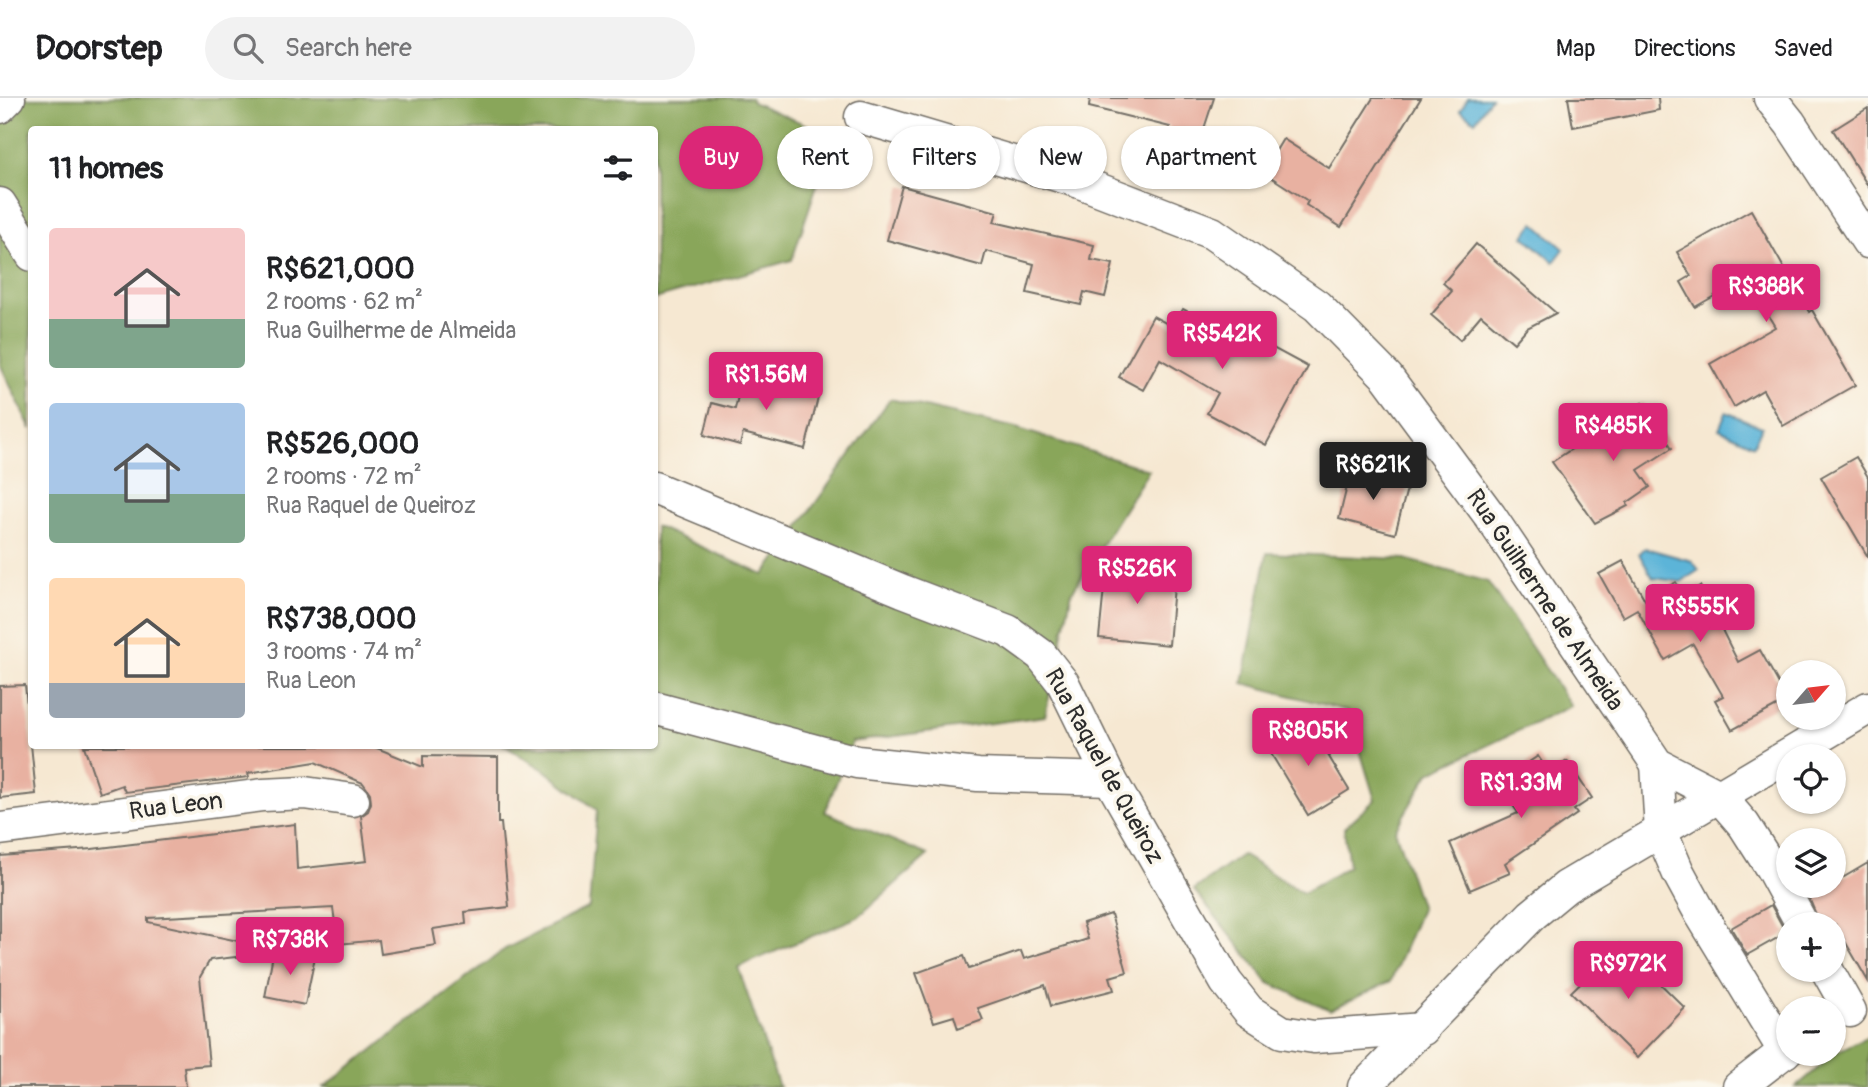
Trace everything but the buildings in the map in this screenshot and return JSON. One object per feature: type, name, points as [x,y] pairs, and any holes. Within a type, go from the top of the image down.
[{"type":"street","points":[[0,107],[9,98]]},
{"type":"street","points":[[1770,98],[1790,123],[1868,242]]},
{"type":"street","name":"Rua Guilherme de Almeida","points":[[862,117],[1077,181],[1212,233],[1317,306],[1387,377],[1490,516],[1657,764],[1719,796]]},
{"type":"street","points":[[0,204],[28,248]]},
{"type":"street","name":"Rua Raquel de Queiroz","points":[[658,490],[903,591],[1008,631],[1041,655],[1063,683],[1110,779],[1226,982],[1249,1011],[1282,1032],[1314,1037],[1423,1029]]},
{"type":"street","points":[[1364,1087],[1532,915],[1566,887],[1868,708]]},
{"type":"street","points":[[658,709],[857,762],[978,775],[1110,779]]},
{"type":"street","points":[[1657,764],[1661,832],[1678,873],[1776,1035]]},
{"type":"street","name":"Rua Leon","points":[[0,829],[263,795],[305,793],[352,800]]},
{"type":"street","points":[[1719,796],[1744,825],[1795,912]]},
{"type":"street","points":[[1834,982],[1851,1011]]},
{"type":"street","points":[[1739,1087],[1776,1059]]},
{"type":"green space","points":[[0,98],[751,98],[752,102],[809,126],[777,126],[777,189],[815,189],[792,260],[658,298],[658,126],[28,126],[28,423],[0,364]]},
{"type":"green space","points":[[890,399],[1016,428],[1149,470],[1072,592],[1045,716],[852,742],[825,812],[928,855],[858,917],[738,967],[779,1087],[324,1087],[505,949],[589,907],[597,810],[544,770],[510,749],[658,749],[658,527],[764,575]]},
{"type":"green space","points":[[1267,553],[1405,559],[1488,582],[1571,706],[1429,773],[1395,830],[1421,909],[1391,981],[1330,1010],[1269,983],[1194,890],[1242,855],[1303,893],[1349,866],[1344,828],[1375,800],[1348,711],[1243,683]]},
{"type":"green space","points":[[1868,1036],[1868,1087],[1796,1087],[1820,1066],[1846,1066],[1846,1047]]},
{"type":"water","points":[[1468,98],[1491,98],[1475,121],[1460,110]]},
{"type":"water","points":[[1534,223],[1564,249],[1554,262],[1524,236]]},
{"type":"water","points":[[1726,412],[1762,427],[1754,445],[1719,429]]},
{"type":"water","points":[[1645,548],[1692,561],[1699,570],[1681,582],[1653,578],[1639,554]]}]
